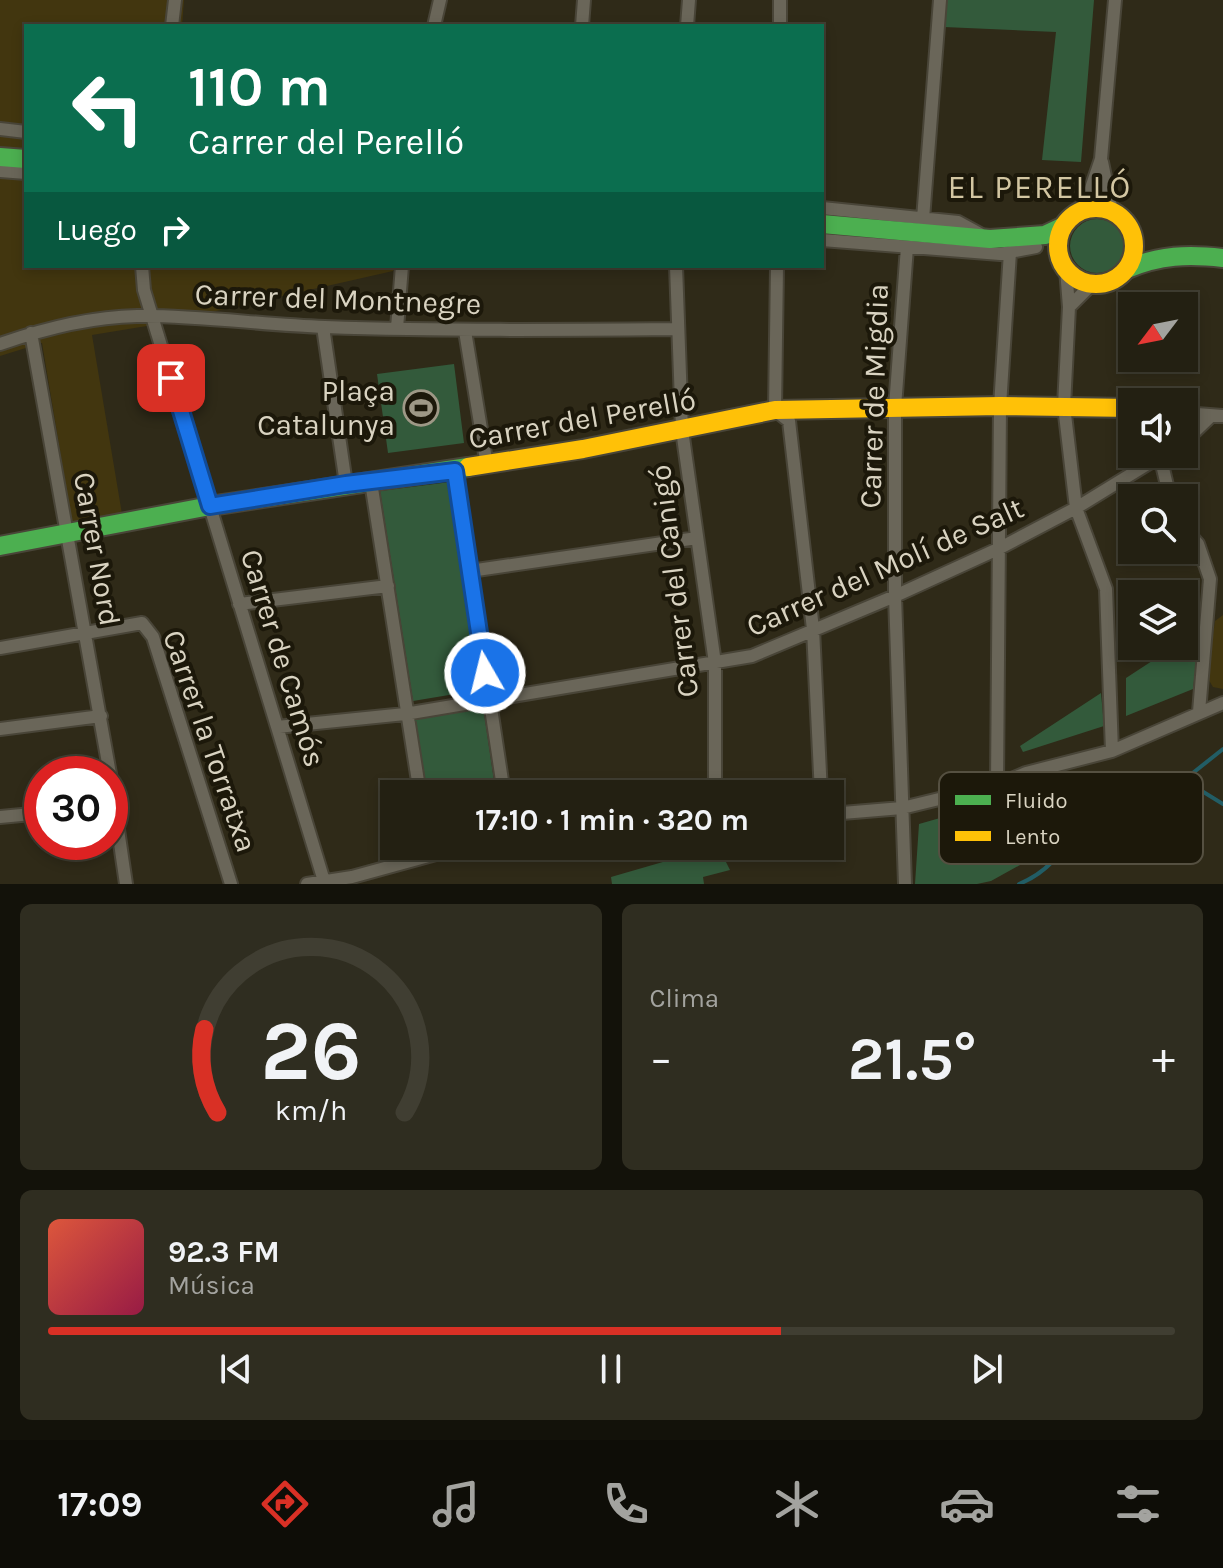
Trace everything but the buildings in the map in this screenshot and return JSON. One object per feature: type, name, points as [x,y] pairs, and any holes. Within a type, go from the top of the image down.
[{"type":"street","points":[[172,24],[175,0]]},
{"type":"street","points":[[434,24],[440,0]]},
{"type":"street","points":[[582,24],[584,0]]},
{"type":"street","points":[[687,24],[689,0]]},
{"type":"street","points":[[780,0],[780,24]]},
{"type":"street","points":[[923,219],[940,0]]},
{"type":"street","points":[[1084,209],[1101,159],[1115,0]]},
{"type":"street","points":[[0,129],[24,132]]},
{"type":"street","points":[[0,144],[24,147]]},
{"type":"street","points":[[0,157],[24,159]]},
{"type":"street","points":[[1101,159],[1112,211]]},
{"type":"street","points":[[0,171],[24,173]]},
{"type":"street","points":[[824,208],[958,222],[990,239]]},
{"type":"street","points":[[824,240],[907,247],[1020,244],[1062,227],[1084,209],[1103,208],[1121,216],[1132,232],[1151,246],[1169,254]]},
{"type":"street","points":[[824,224],[1020,244],[1063,263],[1078,279],[1092,284],[1111,281],[1147,259],[1169,254],[1210,256],[1223,248]]},
{"type":"street","points":[[1062,227],[1058,242],[1069,307],[1069,406],[1076,508],[1106,589],[1112,751]]},
{"type":"street","points":[[1127,269],[1134,251],[1132,232]]},
{"type":"street","points":[[997,772],[1000,406],[1020,244]]},
{"type":"street","name":"Carrer de Migdia","points":[[905,884],[895,596],[895,407],[907,247]]},
{"type":"street","points":[[1210,256],[1223,271]]},
{"type":"street","name":"Carrer de Camós","points":[[142,268],[144,290],[152,317],[324,881]]},
{"type":"street","points":[[397,328],[402,268]]},
{"type":"street","name":"Carrer del Canigó","points":[[676,268],[682,430],[715,663],[715,780]]},
{"type":"street","points":[[777,268],[775,410],[789,421],[813,629],[820,780]]},
{"type":"street","points":[[1069,307],[1092,284]]},
{"type":"street","name":"Carrer del Montnegre","points":[[0,344],[31,333],[126,317],[465,331],[677,329]]},
{"type":"street","points":[[323,327],[346,484]]},
{"type":"street","points":[[465,331],[487,466]]},
{"type":"street","name":"Carrer Nord","points":[[31,333],[107,756]]},
{"type":"street","name":"Carrer del Perelló","points":[[0,546],[210,506],[487,466],[775,410],[1118,408]]},
{"type":"street","points":[[1198,431],[1217,416]]},
{"type":"street","name":"Carrer del Molí de Salt","points":[[277,727],[405,714],[752,656],[1000,548],[1076,508],[1141,468]]},
{"type":"street","points":[[455,471],[502,780]]},
{"type":"street","points":[[371,482],[417,780]]},
{"type":"street","points":[[470,571],[697,538]]},
{"type":"street","points":[[1198,544],[1210,579],[1199,712]]},
{"type":"street","points":[[239,604],[388,586]]},
{"type":"street","name":"Carrer la Torratxa","points":[[86,632],[142,623],[153,637],[231,884]]},
{"type":"street","points":[[0,648],[86,632]]},
{"type":"street","points":[[1030,772],[1112,751],[1223,703]]},
{"type":"street","points":[[0,729],[101,716]]},
{"type":"street","points":[[844,813],[902,808],[939,799]]},
{"type":"street","points":[[0,817],[24,815]]},
{"type":"street","name":"Carrer Nord","points":[[122,860],[126,884]]},
{"type":"street","points":[[307,884],[352,877],[403,860]]},
{"type":"shaded area","points":[[0,0],[184,0],[182,24],[24,24],[24,268],[394,268],[393,271],[159,324],[92,335],[122,514],[72,522],[42,343],[0,356]]},
{"type":"shaded area","points":[[1223,615],[1223,689],[1213,687],[1207,677],[1215,621]]},
{"type":"green space","points":[[947,0],[1094,0],[1081,162],[1042,160],[1056,32],[944,27]]},
{"type":"green space","points":[[1097,219],[1116,227],[1124,246],[1116,265],[1097,273],[1078,265],[1070,246],[1078,227]]},
{"type":"green space","name":"Plaça Catalunya","points":[[454,364],[464,443],[388,453],[377,374]]},
{"type":"green space","points":[[450,482],[479,690],[413,701],[380,491]]},
{"type":"green space","points":[[1154,660],[1196,660],[1193,689],[1126,716],[1126,678]]},
{"type":"green space","points":[[1101,693],[1104,726],[1023,752],[1020,746]]},
{"type":"green space","points":[[483,706],[494,780],[425,780],[414,717]]},
{"type":"green space","points":[[939,818],[939,864],[1022,864],[991,881],[977,884],[915,884],[919,824]]},
{"type":"green space","points":[[670,860],[725,860],[730,870],[703,877],[704,884],[612,884],[611,877]]},
{"type":"waterway","points":[[1194,772],[1223,749]]},
{"type":"waterway","points":[[1203,792],[1223,804]]},
{"type":"waterway","points":[[1019,884],[1050,864]]},
{"type":"traffic: fast","points":[[0,157],[24,159]]},
{"type":"traffic: fast","points":[[824,224],[990,239],[1045,235],[1062,227]]},
{"type":"traffic: fast","points":[[1127,269],[1174,257],[1223,258]]},
{"type":"traffic: fast","points":[[0,546],[210,506],[468,467]]},
{"type":"traffic: slow","points":[[1096,208],[1111,211],[1123,219],[1131,231],[1134,246],[1131,261],[1123,273],[1111,281],[1096,284],[1081,281],[1069,273],[1061,261],[1058,246],[1061,231],[1069,219],[1081,211],[1096,208]]},
{"type":"traffic: slow","points":[[468,467],[583,449],[775,410],[1000,406],[1118,408]]},
{"type":"place","name":"Plaça Catalunya","points":[[421,408]]},
{"type":"district","name":"EL PERELLÓ","points":[[1040,187]]},
{"type":"route","points":[[171,378],[210,506],[346,484],[455,471],[485,673]]}]
